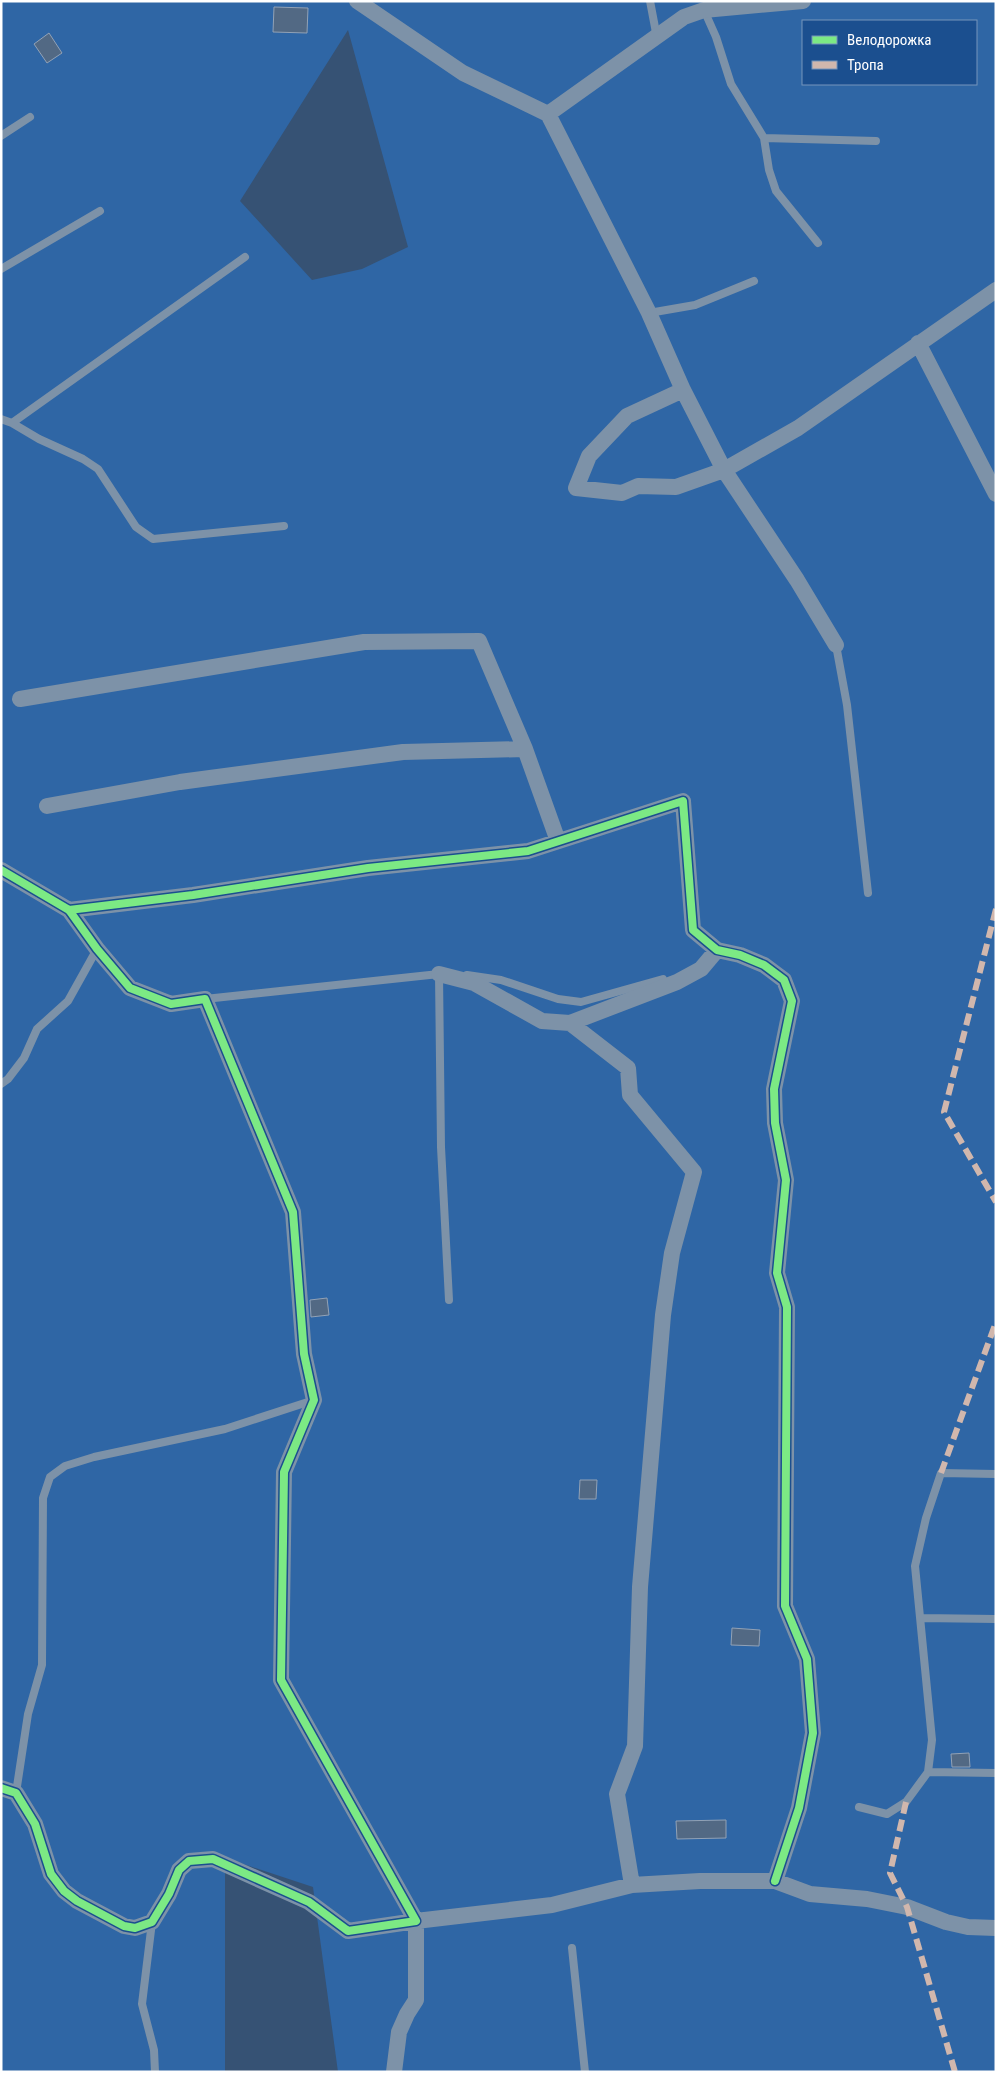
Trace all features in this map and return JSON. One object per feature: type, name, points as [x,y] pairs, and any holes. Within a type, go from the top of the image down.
[{"type":"street","points":[[357,1],[463,73],[548,114],[649,313],[684,390],[724,470],[797,580],[836,645]]},
{"type":"street","points":[[548,114],[684,17],[704,10],[804,1]]},
{"type":"street","points":[[684,390],[627,416],[589,456],[576,488],[622,493],[638,486],[676,487],[724,470],[798,428],[996,290]]},
{"type":"street","points":[[918,343],[996,494]]},
{"type":"street","points":[[20,699],[364,642],[479,641],[525,749],[558,841]]},
{"type":"street","points":[[47,806],[180,782],[403,752],[525,749]]},
{"type":"street","points":[[70,910],[193,895],[368,868],[528,851],[683,801],[692,930],[717,950],[740,955],[764,965],[784,980],[792,1000],[774,1090],[775,1123],[786,1180],[777,1273],[787,1308],[785,1606],[807,1659],[813,1733],[799,1808],[775,1881]]},
{"type":"street","points":[[1,870],[70,910],[97,950],[130,988],[171,1004],[205,999],[293,1212],[304,1354],[314,1400],[284,1472],[281,1680],[416,1921],[416,2000],[399,2032],[394,2072]]},
{"type":"street","points":[[439,974],[474,983],[542,1021],[570,1023],[677,982],[701,969],[717,950]]},
{"type":"street","points":[[570,1023],[628,1068],[630,1095],[694,1172],[672,1253],[663,1315],[640,1587],[635,1746],[617,1794],[632,1885]]},
{"type":"street","points":[[9,1790],[35,1824],[51,1874],[64,1891],[77,1901],[124,1926],[135,1928],[152,1922],[169,1894],[179,1870],[189,1861],[213,1859],[226,1862],[265,1884],[309,1902],[348,1931],[552,1905],[632,1885],[700,1881],[775,1881],[810,1894],[867,1899],[907,1907],[946,1922],[968,1927],[996,1928]]},
{"type":"lane","points":[[650,1],[657,38]]},
{"type":"lane","points":[[704,10],[719,46],[730,84],[764,138],[768,170],[776,191],[818,243]]},
{"type":"lane","points":[[1,136],[30,117]]},
{"type":"lane","points":[[764,138],[876,141]]},
{"type":"lane","points":[[1,269],[100,211]]},
{"type":"lane","points":[[12,423],[245,257]]},
{"type":"lane","points":[[649,313],[695,305],[754,281]]},
{"type":"lane","points":[[1,419],[83,459],[98,469],[136,527],[153,539],[284,526]]},
{"type":"lane","points":[[836,645],[847,705],[868,893]]},
{"type":"lane","points":[[1,1084],[8,1079],[24,1058],[36,1029],[68,1001],[97,950]]},
{"type":"lane","points":[[205,999],[439,974],[477,975],[502,980],[558,999],[581,1002],[668,978],[697,967],[717,950]]},
{"type":"lane","points":[[439,974],[441,1147],[449,1300]]},
{"type":"lane","points":[[9,1790],[42,1665],[44,1498],[50,1477],[65,1466],[94,1457],[225,1429],[314,1400]]},
{"type":"lane","points":[[859,1807],[887,1814],[906,1802],[928,1772],[932,1740],[921,1618],[914,1566],[926,1518],[942,1473],[996,1474]]},
{"type":"lane","points":[[921,1618],[996,1619]]},
{"type":"lane","points":[[928,1772],[996,1773]]},
{"type":"lane","points":[[152,1922],[142,2004],[154,2050],[154,2072]]},
{"type":"lane","points":[[572,1948],[584,2072]]},
{"type":"shaded area","points":[[1,1],[996,1],[996,2072],[338,2072],[313,1887],[225,1858],[225,2072],[1,2072]],"holes":[[[348,30],[408,247],[362,269],[312,280],[240,201]]]},
{"type":"building","points":[[274,7],[308,8],[307,33],[273,32]]},
{"type":"building","points":[[49,33],[62,53],[47,63],[34,44]]},
{"type":"building","points":[[327,1298],[329,1315],[311,1317],[310,1300]]},
{"type":"building","points":[[580,1480],[597,1480],[596,1499],[579,1499]]},
{"type":"building","points":[[732,1628],[760,1630],[759,1646],[731,1645]]},
{"type":"building","points":[[969,1753],[970,1767],[952,1767],[951,1754]]},
{"type":"building","points":[[726,1820],[726,1838],[677,1839],[676,1821]]},
{"type":"marked path","points":[[996,909],[944,1112],[996,1202]]},
{"type":"marked path","points":[[941,1473],[996,1322]]},
{"type":"marked path","points":[[906,1802],[890,1873],[907,1907],[955,2072]]},
{"type":"cycle path","points":[[69,910],[193,895],[368,868],[528,851],[683,801],[693,930],[717,950],[740,955],[764,965],[784,980],[792,1001],[774,1089],[775,1123],[786,1180],[777,1273],[787,1307],[785,1606],[807,1659],[813,1733],[799,1808],[775,1881]]},
{"type":"cycle path","points":[[1,870],[69,910],[97,949],[130,988],[171,1004],[205,999],[293,1212],[304,1354],[314,1400],[284,1472],[281,1680],[416,1921],[348,1931],[309,1902],[213,1859],[189,1861],[179,1870],[169,1894],[152,1922],[135,1928],[124,1926],[77,1901],[64,1891],[51,1874],[35,1824],[16,1793],[1,1788]]}]
